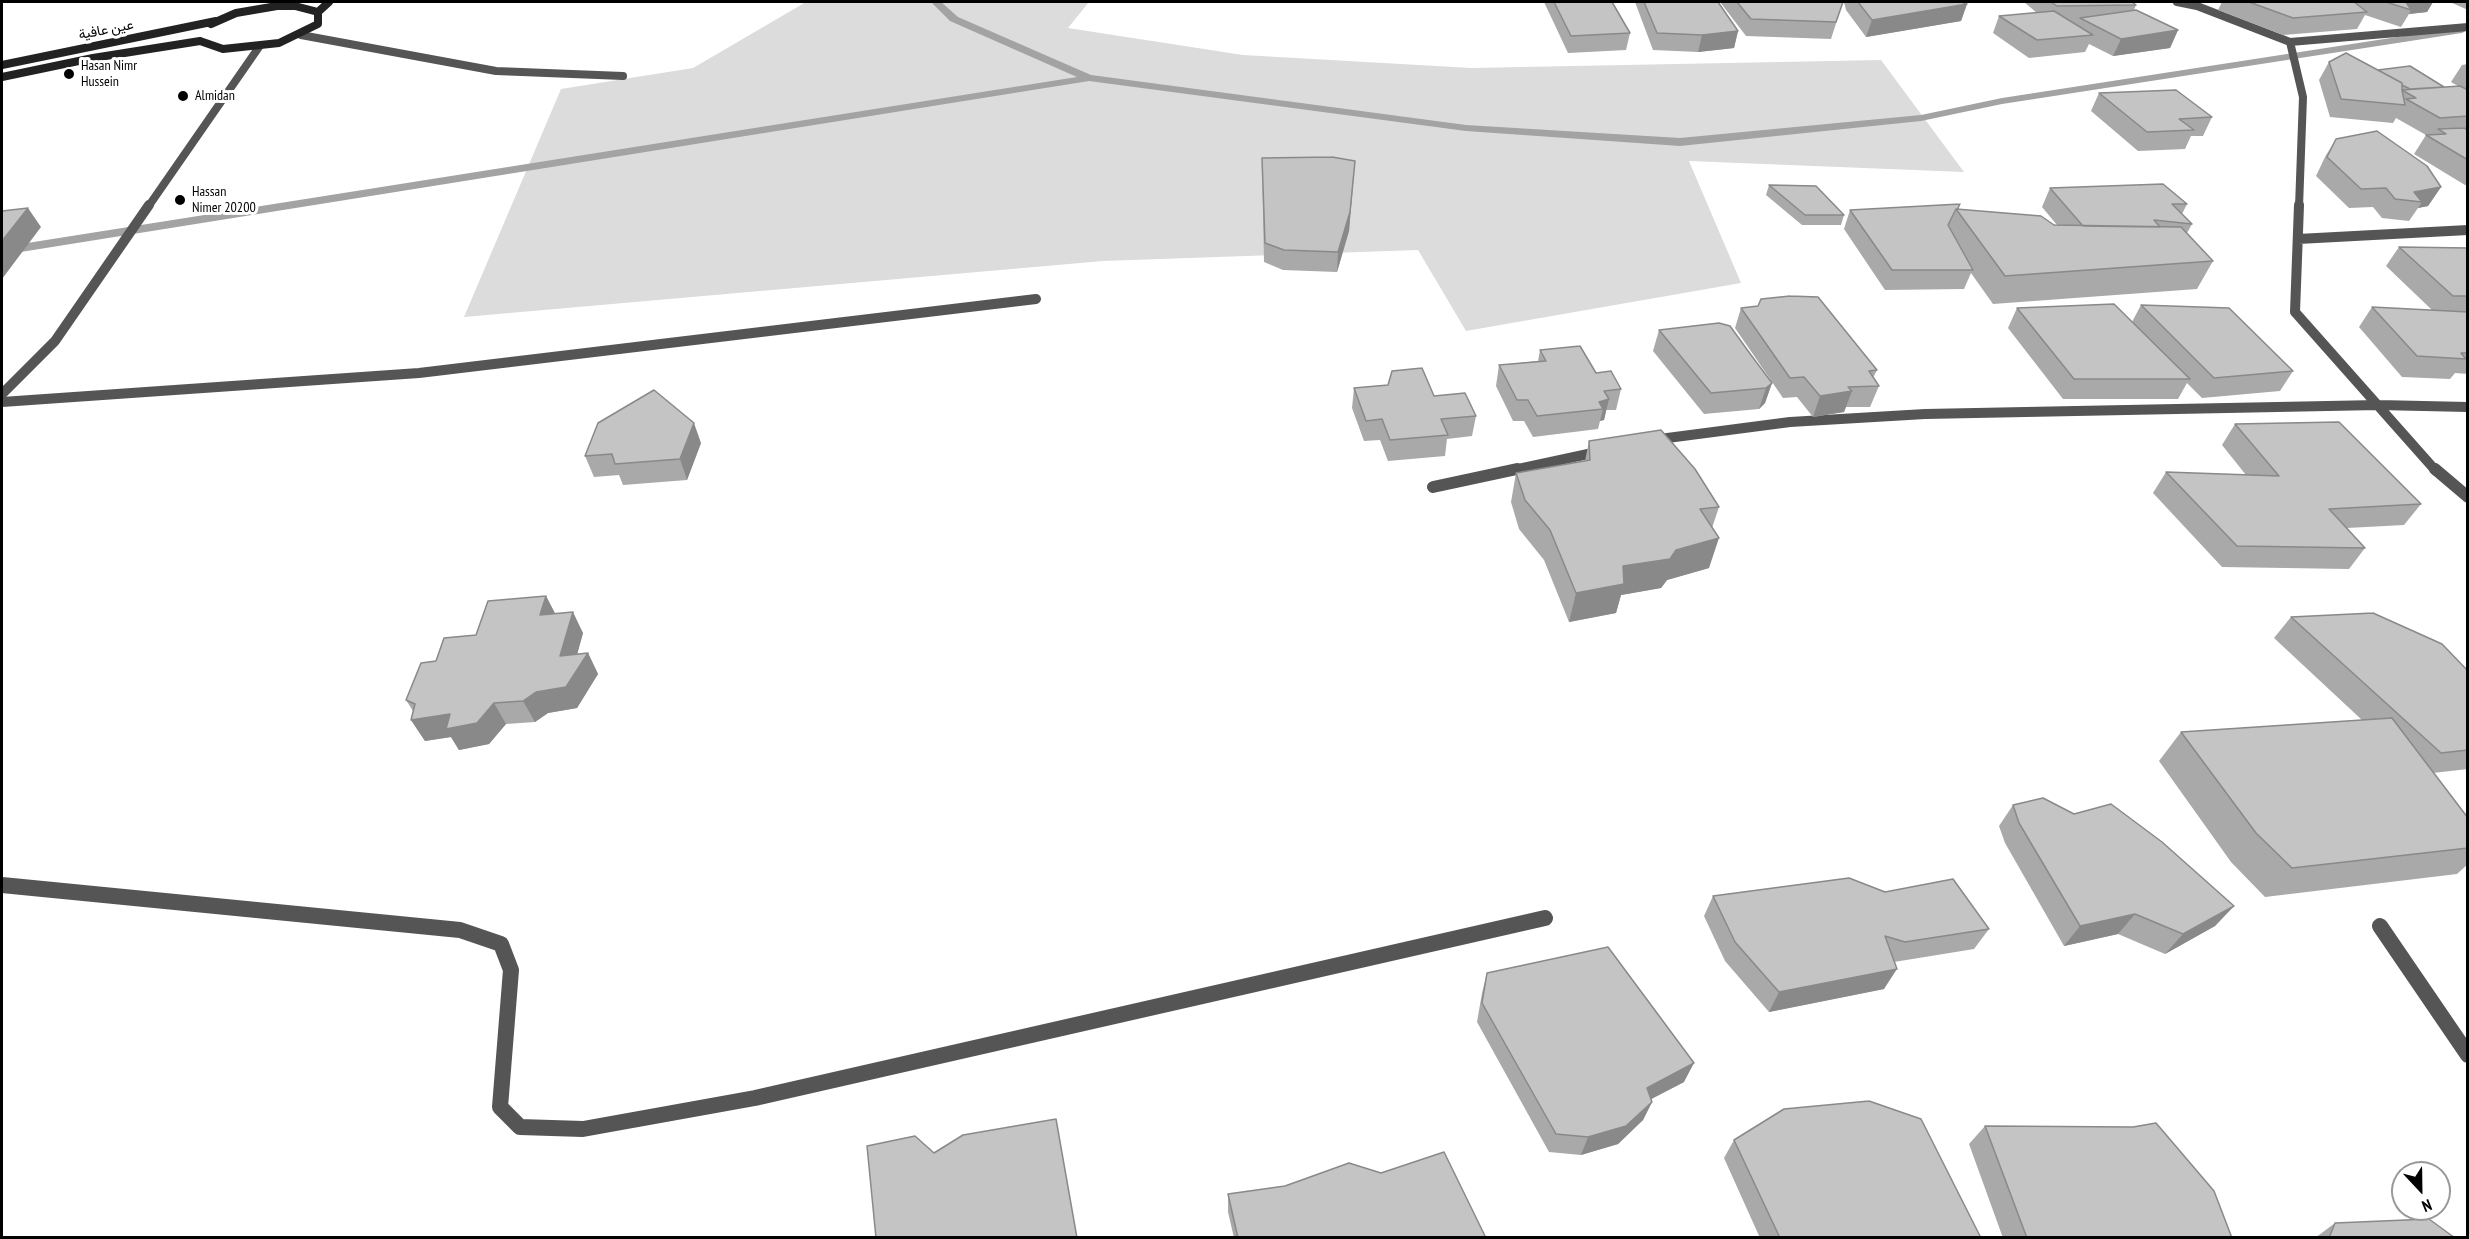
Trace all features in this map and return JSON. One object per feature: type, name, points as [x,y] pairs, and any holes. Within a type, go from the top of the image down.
[{"type":"main road","points":[[256,9],[274,2]]},
{"type":"main road","points":[[318,12],[329,2]]},
{"type":"main road","points":[[256,9],[295,6],[318,12]]},
{"type":"main road","name":"عين عافية","points":[[2,65],[216,21],[256,9]]},
{"type":"main road","points":[[216,21],[199,34],[200,41],[208,46],[223,49],[259,47],[301,35],[318,24],[320,18],[318,12]]},
{"type":"main road","name":"عين عافية","points":[[2,77],[103,56],[200,41]]},
{"type":"street","points":[[2177,2],[2197,6],[2290,42],[2468,27]]},
{"type":"street","points":[[301,35],[496,71],[622,76]]},
{"type":"street","points":[[2290,42],[2303,97],[2295,312],[2432,467],[2468,497]]},
{"type":"street","points":[[2,394],[56,341],[259,47]]},
{"type":"street","points":[[2298,239],[2468,230]]},
{"type":"street","points":[[2,402],[419,373],[1036,299]]},
{"type":"street","points":[[1637,444],[1682,434],[1790,422],[1925,414],[2378,405],[2468,407]]},
{"type":"street","points":[[1433,487],[1614,448]]},
{"type":"street","points":[[2,885],[460,930],[501,944],[512,970],[506,1013],[500,1107],[520,1127],[573,1129],[755,1098],[1545,918]]},
{"type":"street","points":[[2380,926],[2468,1055]]},
{"type":"shaded area","points":[[806,2],[1089,2],[1068,28],[1243,55],[1471,68],[1881,60],[1964,172],[1689,161],[1741,283],[1466,331],[1418,250],[1103,261],[464,317],[561,89],[693,68]]},
{"type":"building","points":[[1554,2],[1612,2],[1630,33],[1571,36]]},
{"type":"building","points":[[1644,2],[1718,2],[1738,31],[1702,35],[1657,33]]},
{"type":"building","points":[[1737,2],[1843,2],[1836,22],[1751,19]]},
{"type":"building","points":[[1858,2],[1962,2],[1967,4],[1872,20]]},
{"type":"building","points":[[2051,2],[2132,2],[2136,5],[2057,6]]},
{"type":"building","points":[[2249,2],[2354,2],[2367,12],[2293,18]]},
{"type":"building","points":[[2386,2],[2406,2],[2411,10]]},
{"type":"building","points":[[2136,10],[2178,30],[2121,39],[2080,18]]},
{"type":"building","points":[[2054,11],[2093,35],[2037,40],[1999,16]]},
{"type":"building","points":[[2346,53],[2402,83],[2405,105],[2341,99],[2329,62]]},
{"type":"building","points":[[2410,66],[2444,87],[2410,89],[2378,70]]},
{"type":"building","points":[[2460,86],[2468,90],[2468,116],[2440,118],[2406,99],[2416,98],[2402,90]]},
{"type":"building","points":[[2176,90],[2212,117],[2179,119],[2194,130],[2147,132],[2099,93]]},
{"type":"building","points":[[2464,128],[2468,130],[2468,160],[2426,135],[2446,134],[2438,129]]},
{"type":"building","points":[[2377,131],[2427,166],[2441,187],[2414,192],[2422,202],[2395,199],[2386,188],[2361,189],[2327,157],[2336,139]]},
{"type":"building","points":[[1332,157],[1355,161],[1350,212],[1338,252],[1284,250],[1265,243],[1262,158]]},
{"type":"building","points":[[2163,184],[2187,204],[2172,204],[2192,224],[2154,220],[2160,227],[2083,226],[2050,188]]},
{"type":"building","points":[[1769,185],[1816,186],[1844,215],[1805,215]]},
{"type":"building","points":[[1960,204],[1948,225],[1973,270],[1892,270],[1850,210]]},
{"type":"building","points":[[28,208],[2,241],[2,211]]},
{"type":"building","points":[[1956,209],[2041,216],[2054,225],[2181,227],[2213,261],[2005,276]]},
{"type":"building","points":[[2399,247],[2468,248],[2468,296],[2453,296]]},
{"type":"building","points":[[1790,296],[1818,297],[1877,370],[1869,371],[1879,386],[1848,387],[1852,391],[1820,396],[1804,377],[1790,378],[1741,308],[1758,306],[1761,299]]},
{"type":"building","points":[[2114,304],[2190,379],[2074,379],[2017,308]]},
{"type":"building","points":[[2141,305],[2229,308],[2293,371],[2214,378]]},
{"type":"building","points":[[2372,307],[2468,312],[2468,353],[2461,353],[2466,359],[2417,356]]},
{"type":"building","points":[[1719,323],[1730,326],[1772,383],[1766,388],[1711,393],[1659,330]]},
{"type":"building","points":[[1580,346],[1596,373],[1611,371],[1621,389],[1604,391],[1609,399],[1599,402],[1603,409],[1537,416],[1528,400],[1517,400],[1499,365],[1546,361],[1540,350]]},
{"type":"building","points":[[1422,368],[1434,396],[1465,393],[1476,416],[1441,419],[1448,435],[1390,440],[1382,419],[1366,421],[1354,388],[1388,385],[1392,371]]},
{"type":"building","points":[[654,390],[694,423],[680,459],[615,464],[612,454],[585,456],[598,423]]},
{"type":"building","points":[[2339,422],[2421,504],[2329,509],[2365,548],[2237,546],[2166,472],[2279,476],[2235,424]]},
{"type":"building","points":[[1661,430],[1695,469],[1719,507],[1700,509],[1719,538],[1676,550],[1670,559],[1623,566],[1624,584],[1576,593],[1550,530],[1525,500],[1516,473],[1590,460],[1589,441]]},
{"type":"building","points":[[546,596],[540,615],[573,612],[560,656],[588,653],[566,687],[536,692],[523,701],[494,703],[477,723],[446,729],[450,714],[411,720],[415,704],[406,700],[421,663],[436,661],[444,638],[476,635],[488,601]]},
{"type":"building","points":[[2373,613],[2442,644],[2468,671],[2468,750],[2441,753],[2291,617]]},
{"type":"building","points":[[2392,718],[2468,818],[2468,848],[2292,868],[2256,833],[2181,732]]},
{"type":"building","points":[[2043,798],[2074,814],[2111,804],[2162,842],[2234,906],[2183,934],[2135,914],[2080,926],[2019,823],[2013,805]]},
{"type":"building","points":[[1849,878],[1885,892],[1953,879],[1989,929],[1905,942],[1885,936],[1897,969],[1779,992],[1735,942],[1713,896]]},
{"type":"building","points":[[1608,947],[1694,1063],[1647,1088],[1652,1102],[1626,1126],[1588,1137],[1556,1134],[1482,1003],[1487,973]]},
{"type":"building","points":[[1869,1101],[1921,1119],[1981,1238],[1780,1238],[1734,1140],[1784,1109]]},
{"type":"building","points":[[1056,1119],[1077,1238],[876,1238],[867,1146],[915,1136],[934,1153],[963,1135]]},
{"type":"building","points":[[2156,1123],[2214,1191],[2232,1238],[2027,1238],[1985,1126],[2133,1127]]},
{"type":"building","points":[[1444,1152],[1486,1238],[1238,1238],[1228,1194],[1285,1186],[1349,1163],[1381,1173]]},
{"type":"building","points":[[2432,1221],[2455,1238],[2329,1238],[2335,1223]]},
{"type":"waterway","points":[[936,2],[954,19],[1089,78]]},
{"type":"waterway","points":[[1089,78],[1466,128],[1680,142],[1921,118],[2002,101],[2462,30]]},
{"type":"waterway","points":[[2,251],[1089,78]]},
{"type":"place","name":"Hasan Nimr Hussein","points":[[69,74]]},
{"type":"place","name":"Almidan","points":[[183,96]]},
{"type":"place","name":"Hassan Nimer 20200","points":[[180,200]]}]
